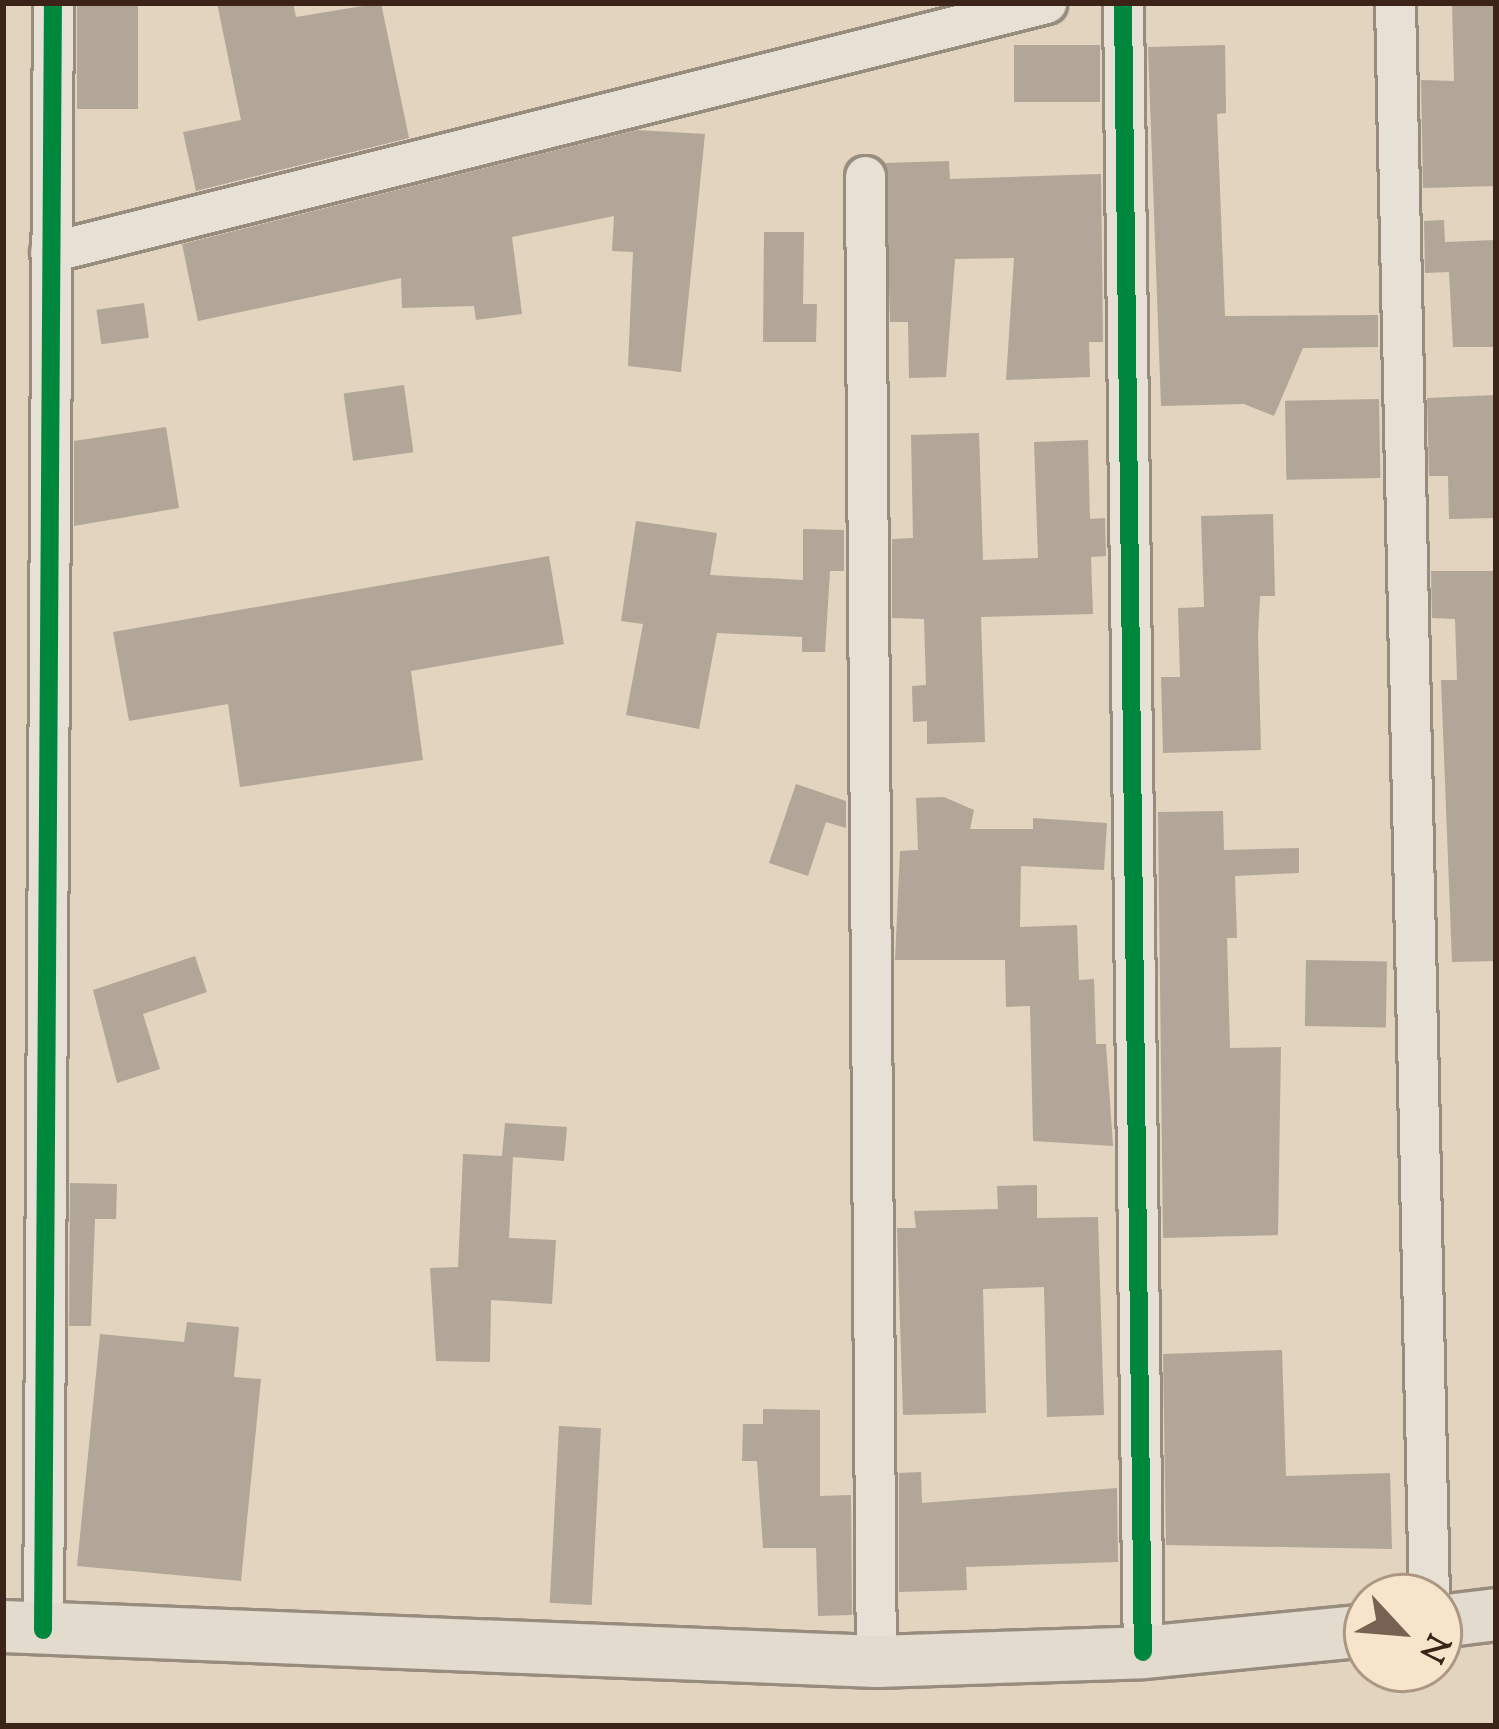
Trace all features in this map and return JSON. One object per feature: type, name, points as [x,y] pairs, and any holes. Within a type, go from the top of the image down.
[{"type":"main road","points":[[1463,1618],[1496,1614]]},
{"type":"main road","points":[[23,1628],[876,1661],[1143,1652],[1343,1632]]},
{"type":"street","points":[[23,1628],[52,3]]},
{"type":"street","points":[[50,252],[1046,3]]},
{"type":"street","points":[[1123,3],[1143,1652]]},
{"type":"street","points":[[1395,3],[1428,1573]]},
{"type":"street","points":[[865,176],[876,1661]]},
{"type":"building","points":[[77,3],[138,3],[138,109],[77,109]]},
{"type":"building","points":[[217,3],[293,3],[296,17],[381,3],[409,138],[196,191],[183,132],[241,120]]},
{"type":"building","points":[[1452,3],[1496,3],[1496,186],[1423,188],[1421,80],[1454,81]]},
{"type":"building","points":[[1014,45],[1100,45],[1100,102],[1014,102]]},
{"type":"building","points":[[1225,45],[1226,113],[1217,114],[1225,316],[1378,315],[1378,347],[1303,348],[1274,416],[1244,404],[1161,406],[1148,47]]},
{"type":"building","points":[[637,130],[705,134],[681,372],[628,366],[633,252],[612,251],[614,216],[512,237],[522,314],[476,320],[474,306],[402,308],[401,278],[198,321],[182,244]]},
{"type":"building","points":[[949,161],[950,179],[1101,174],[1103,342],[1089,342],[1090,377],[1006,380],[1014,258],[955,259],[946,377],[909,378],[908,322],[890,322],[885,163]]},
{"type":"building","points":[[1444,220],[1445,242],[1496,240],[1496,347],[1453,347],[1449,272],[1425,273],[1424,221]]},
{"type":"building","points":[[764,232],[804,232],[803,304],[817,304],[816,342],[763,342]]},
{"type":"building","points":[[144,303],[149,338],[101,344],[96,310]]},
{"type":"building","points":[[404,385],[413,452],[353,461],[344,393]]},
{"type":"building","points":[[1496,395],[1496,518],[1449,519],[1448,476],[1429,476],[1427,398]]},
{"type":"building","points":[[1379,399],[1380,478],[1286,480],[1285,401]]},
{"type":"building","points":[[166,427],[179,508],[74,526],[74,441]]},
{"type":"building","points":[[979,433],[983,560],[1038,558],[1034,442],[1088,440],[1090,519],[1105,518],[1106,556],[1091,557],[1093,614],[981,617],[985,742],[927,744],[927,721],[913,722],[912,686],[926,685],[924,619],[892,618],[892,539],[913,538],[911,435]]},
{"type":"building","points":[[1273,514],[1275,596],[1260,596],[1261,750],[1163,753],[1161,677],[1180,677],[1178,608],[1204,607],[1201,516]]},
{"type":"building","points":[[636,521],[717,533],[710,575],[803,580],[803,529],[844,530],[844,571],[830,571],[825,652],[802,652],[802,637],[717,633],[699,729],[626,715],[643,624],[621,621]]},
{"type":"building","points":[[549,556],[564,644],[411,671],[423,760],[240,787],[228,704],[129,721],[113,632]]},
{"type":"building","points":[[1431,571],[1496,571],[1496,961],[1452,962],[1441,680],[1457,680],[1455,619],[1432,618]]},
{"type":"building","points":[[796,784],[846,801],[846,828],[826,822],[808,876],[769,863]]},
{"type":"building","points":[[944,797],[974,810],[970,829],[1033,829],[1033,818],[1107,823],[1104,870],[1021,866],[1020,927],[1077,925],[1079,980],[1094,979],[1096,1044],[1106,1044],[1113,1146],[1033,1141],[1030,1006],[1006,1007],[1005,960],[895,960],[900,851],[918,850],[916,798]]},
{"type":"building","points":[[1223,811],[1224,850],[1299,848],[1299,873],[1235,876],[1237,938],[1227,938],[1230,1048],[1281,1047],[1278,1235],[1163,1238],[1158,812]]},
{"type":"building","points":[[195,956],[207,992],[143,1014],[160,1069],[117,1083],[93,990]]},
{"type":"building","points":[[1306,960],[1387,961],[1386,1027],[1305,1026]]},
{"type":"building","points":[[505,1123],[567,1127],[564,1161],[513,1157],[509,1238],[556,1240],[552,1304],[491,1300],[490,1362],[436,1361],[430,1268],[458,1267],[463,1154],[502,1156]]},
{"type":"building","points":[[70,1183],[117,1184],[116,1219],[95,1219],[91,1326],[69,1326]]},
{"type":"building","points":[[1037,1185],[1037,1218],[1098,1217],[1104,1415],[1047,1417],[1044,1287],[983,1289],[986,1413],[903,1415],[897,1228],[916,1228],[914,1211],[998,1209],[997,1186]]},
{"type":"building","points":[[187,1322],[239,1327],[234,1377],[261,1379],[241,1581],[77,1566],[100,1334],[184,1342]]},
{"type":"building","points":[[1282,1350],[1286,1476],[1390,1473],[1392,1549],[1166,1545],[1163,1354]]},
{"type":"building","points":[[763,1409],[820,1410],[820,1496],[851,1495],[852,1615],[818,1616],[816,1548],[763,1548],[757,1461],[742,1461],[743,1424],[763,1424]]},
{"type":"building","points":[[559,1426],[601,1428],[592,1605],[550,1603]]},
{"type":"building","points":[[921,1472],[922,1503],[1117,1488],[1118,1562],[966,1567],[967,1590],[899,1592],[899,1473]]},
{"type":"cycle path","points":[[43,1630],[53,3]]},
{"type":"cycle path","points":[[1123,3],[1143,1652]]}]
